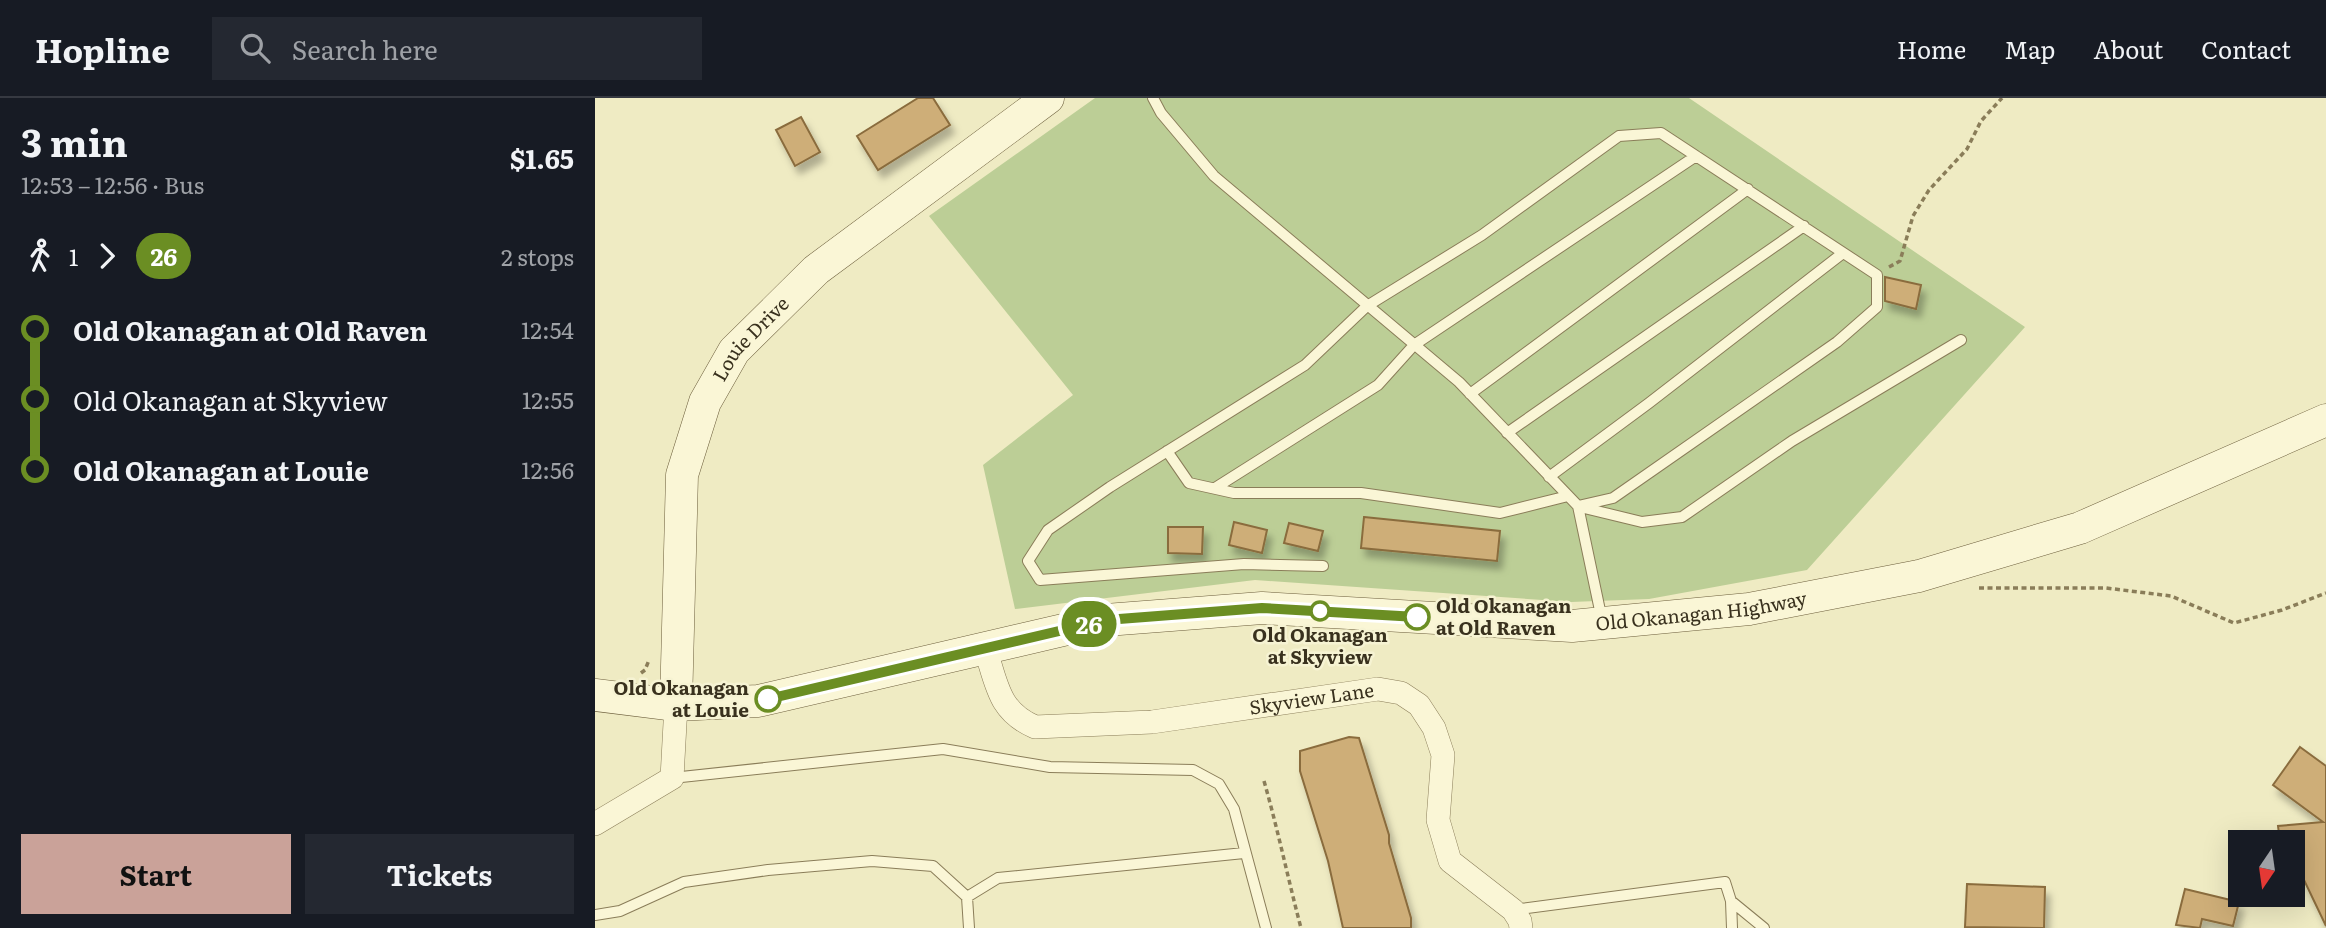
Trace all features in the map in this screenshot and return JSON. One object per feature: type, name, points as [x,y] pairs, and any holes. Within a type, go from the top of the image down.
[{"type":"street","name":"Louie Drive","points":[[676,705],[682,475],[705,402],[734,351],[816,270],[1048,98]]},
{"type":"street","name":"Old Okanagan Highway","points":[[595,695],[676,705],[758,701],[1106,620],[1262,608],[1572,626],[1749,609],[1919,576],[2080,528],[2326,420]]},
{"type":"street","name":"Skyview Lane","points":[[985,648],[1005,706],[1018,719],[1035,727],[1152,722],[1378,689],[1401,693],[1419,705],[1434,728],[1443,755],[1438,820],[1450,861],[1517,919]]},
{"type":"street","points":[[595,824],[673,778],[676,705]]},
{"type":"lane","points":[[1153,98],[1161,113],[1214,176],[1470,394],[1578,506],[1642,522],[1682,517],[1792,440],[1962,340]]},
{"type":"lane","points":[[1323,566],[1244,564],[1039,580],[1028,561],[1048,530],[1167,451],[1305,365],[1367,306],[1482,235],[1619,136],[1661,133],[1877,275],[1877,307],[1837,342],[1613,498],[1578,506]]},
{"type":"lane","points":[[1215,488],[1378,384],[1414,345],[1696,156]]},
{"type":"lane","points":[[1470,394],[1748,189]]},
{"type":"lane","points":[[1507,433],[1804,226]]},
{"type":"lane","points":[[1549,477],[1649,404],[1843,253]]},
{"type":"lane","points":[[1167,451],[1189,483],[1234,493],[1361,493],[1500,513],[1568,496]]},
{"type":"lane","points":[[1578,506],[1603,623]]},
{"type":"lane","points":[[673,778],[943,750],[1050,767],[1193,770],[1219,784],[1234,809],[1266,928]]},
{"type":"lane","points":[[967,897],[998,878],[1244,853]]},
{"type":"lane","points":[[595,915],[620,911],[684,882],[768,870],[872,861],[933,866],[967,897],[969,928]]},
{"type":"lane","points":[[1517,919],[1725,882],[1731,901],[1732,928]]},
{"type":"lane","points":[[1731,901],[1764,928]]},
{"type":"path","points":[[1877,275],[1900,261],[1913,216],[1929,190],[1967,149],[1982,121],[2002,98]]},
{"type":"path","points":[[1975,588],[2106,588],[2171,596],[2234,623],[2282,610],[2326,593]]},
{"type":"path","points":[[637,676],[645,670],[649,660]]},
{"type":"path","points":[[1264,782],[1301,928]]},
{"type":"green space","points":[[1095,98],[1689,98],[2025,327],[1807,570],[1649,599],[1571,602],[1255,580],[1015,609],[983,465],[1073,395],[929,216]]},
{"type":"building","points":[[918,98],[933,98],[950,125],[878,170],[857,136]]},
{"type":"building","points":[[801,117],[820,152],[795,166],[776,130]]},
{"type":"building","points":[[1885,277],[1921,285],[1916,309],[1885,301]]},
{"type":"building","points":[[1364,517],[1500,531],[1497,561],[1361,548]]},
{"type":"building","points":[[1234,522],[1267,530],[1262,553],[1229,545]]},
{"type":"building","points":[[1289,523],[1323,531],[1318,551],[1284,543]]},
{"type":"building","points":[[1168,527],[1203,527],[1202,554],[1168,553]]},
{"type":"building","points":[[1349,737],[1359,738],[1389,835],[1411,918],[1411,928],[1343,928],[1328,861],[1300,771],[1300,751]]},
{"type":"building","points":[[2300,747],[2326,766],[2326,926],[2305,882],[2305,830],[2278,830],[2278,826],[2323,822],[2273,785]]},
{"type":"building","points":[[1967,884],[2045,887],[2044,928],[1965,927]]},
{"type":"building","points":[[2185,889],[2228,899],[2228,907],[2238,907],[2233,926],[2202,919],[2200,928],[2176,925]]},
{"type":"bus line","name":"26","points":[[768,699],[1106,620],[1262,608],[1417,617]]},
{"type":"place","name":"Old Okanagan at Skyview","points":[[1320,611]]},
{"type":"place","name":"Old Okanagan at Old Raven","points":[[1417,617]]},
{"type":"place","name":"Old Okanagan at Louie","points":[[768,699]]}]
